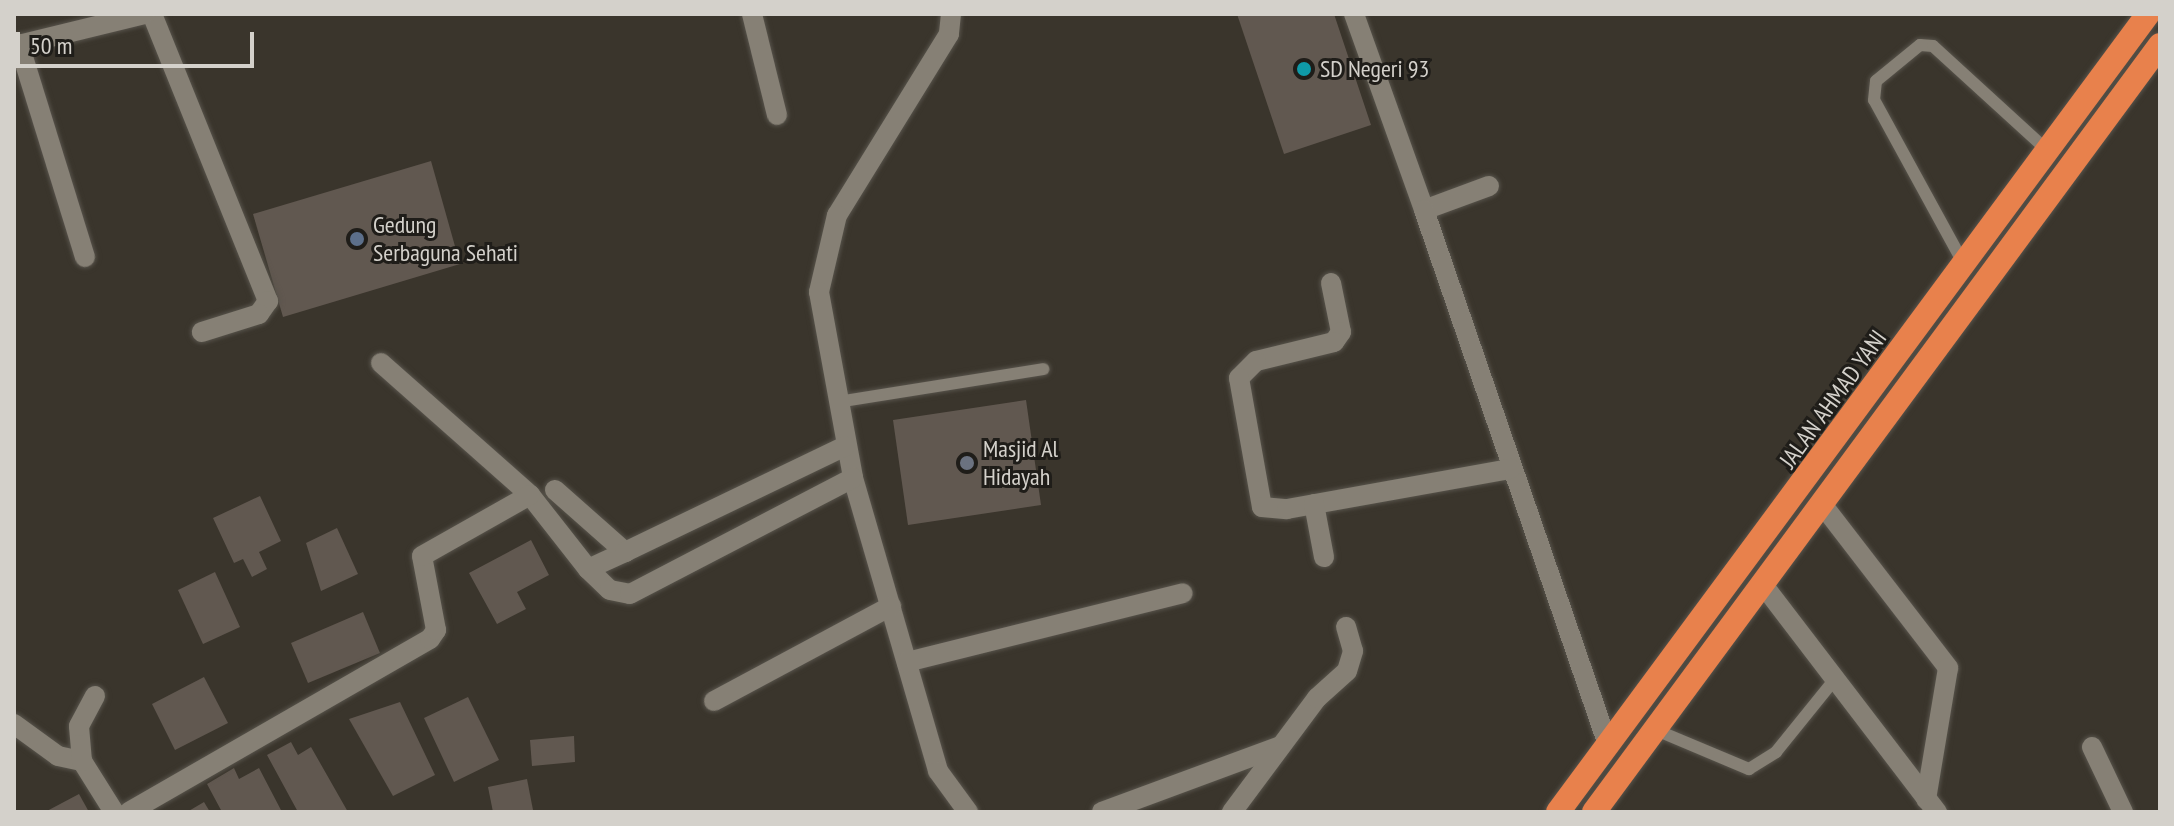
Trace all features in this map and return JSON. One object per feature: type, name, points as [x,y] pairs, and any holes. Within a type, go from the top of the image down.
[{"type":"highway","name":"JALAN AHMAD YANI","points":[[1558,812],[1965,267],[2148,14]]},
{"type":"highway","points":[[1594,812],[1825,508],[2160,45]]},
{"type":"street","points":[[85,257],[17,45],[145,14]]},
{"type":"street","points":[[152,14],[268,301],[259,314],[202,332]]},
{"type":"street","points":[[752,14],[777,115]]},
{"type":"street","points":[[951,14],[942,46],[837,215],[819,292],[853,478],[938,771],[968,812]]},
{"type":"street","points":[[1354,14],[1608,745]]},
{"type":"street","points":[[1424,210],[1489,186]]},
{"type":"street","points":[[1331,283],[1341,332],[1334,342],[1256,361],[1239,378],[1262,507],[1314,504],[1510,469]]},
{"type":"street","points":[[381,363],[530,495],[588,569],[610,590],[630,594],[853,478]]},
{"type":"street","points":[[588,569],[845,446]]},
{"type":"street","points":[[555,490],[625,552]]},
{"type":"street","points":[[129,812],[430,639],[436,630],[422,556],[530,495]]},
{"type":"street","points":[[1314,504],[1324,557]]},
{"type":"street","points":[[1825,508],[1948,668],[1932,805]]},
{"type":"street","points":[[1764,586],[1932,805]]},
{"type":"street","points":[[907,662],[1183,593]]},
{"type":"street","points":[[714,701],[891,606]]},
{"type":"street","points":[[1232,812],[1280,746],[1347,671],[1353,651],[1346,627]]},
{"type":"street","points":[[95,696],[79,726],[82,761],[114,812]]},
{"type":"street","points":[[14,724],[58,756],[82,761]]},
{"type":"street","points":[[1102,812],[1280,746]]},
{"type":"street","points":[[2092,747],[2123,812]]},
{"type":"lane","points":[[1965,267],[1874,100],[1876,81],[1920,45],[1933,46],[2049,152]]},
{"type":"lane","points":[[838,402],[1043,369]]},
{"type":"lane","points":[[1656,730],[1749,769],[1776,752],[1834,680]]},
{"type":"building","name":"SD Negeri 93","points":[[1237,14],[1334,14],[1371,125],[1284,154]]},
{"type":"building","name":"Gedung Serbaguna Sehati","points":[[431,161],[460,264],[283,317],[253,214]]},
{"type":"building","name":"Masjid Al Hidayah","points":[[1026,400],[1041,505],[908,525],[893,420]]},
{"type":"building","points":[[260,496],[281,541],[259,552],[267,569],[252,577],[243,559],[234,563],[213,518]]},
{"type":"building","points":[[337,528],[358,574],[321,591],[306,543]]},
{"type":"building","points":[[531,540],[549,575],[517,592],[526,609],[497,624],[469,573]]},
{"type":"building","points":[[215,572],[240,627],[203,644],[178,590]]},
{"type":"building","points":[[363,612],[380,653],[308,683],[291,643]]},
{"type":"building","points":[[204,677],[228,723],[175,750],[152,704]]},
{"type":"building","points":[[468,697],[499,760],[454,782],[424,718]]},
{"type":"building","points":[[400,702],[435,775],[393,796],[349,719]]},
{"type":"building","points":[[574,736],[575,762],[532,766],[530,740]]},
{"type":"building","points":[[291,742],[298,755],[311,747],[348,812],[298,812],[267,755]]},
{"type":"building","points":[[234,768],[239,779],[259,768],[282,812],[222,812],[207,784]]},
{"type":"building","points":[[527,779],[533,810],[493,812],[488,787]]},
{"type":"building","points":[[79,794],[89,812],[45,812]]},
{"type":"building","points":[[204,802],[210,812],[187,812]]},
{"type":"place","name":"SD Negeri 93","points":[[1304,69]]},
{"type":"place","name":"Gedung Serbaguna Sehati","points":[[357,239]]},
{"type":"place","name":"Masjid Al Hidayah","points":[[967,463]]}]
